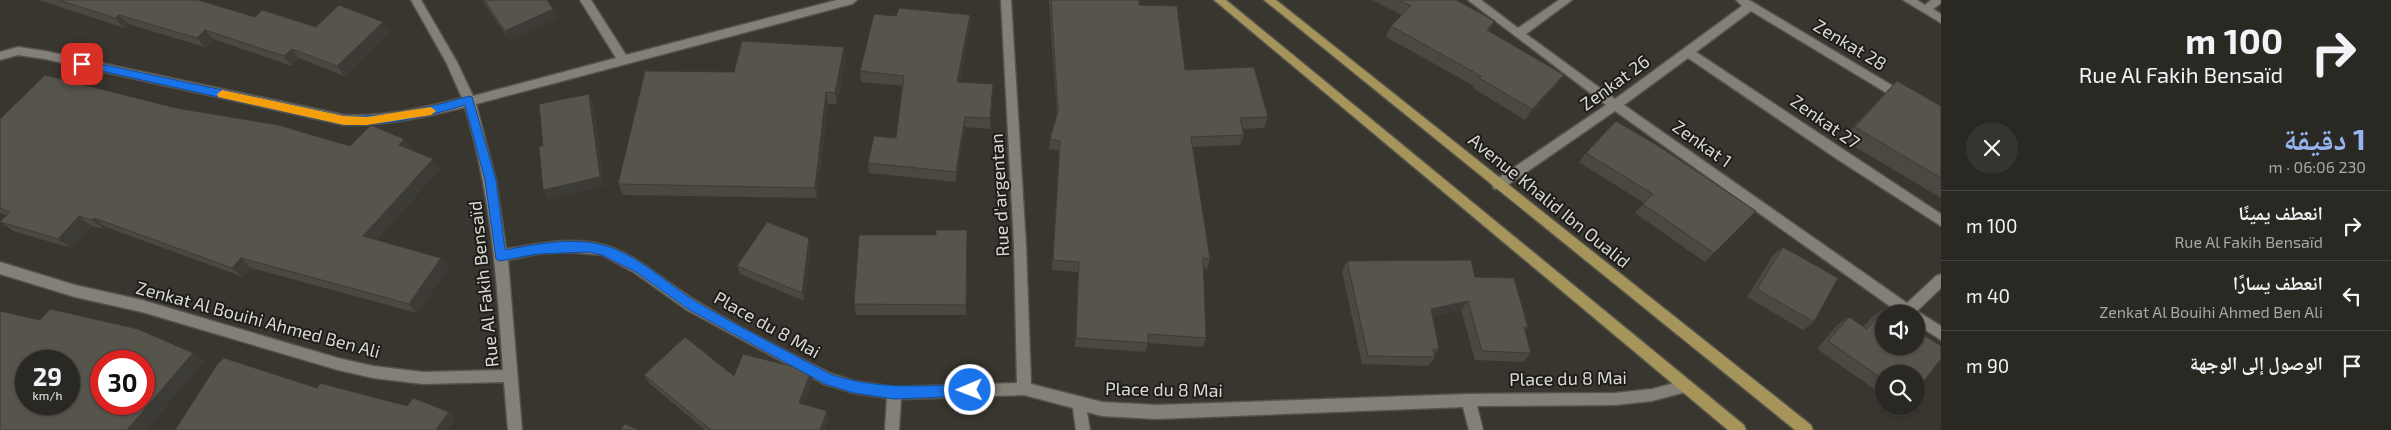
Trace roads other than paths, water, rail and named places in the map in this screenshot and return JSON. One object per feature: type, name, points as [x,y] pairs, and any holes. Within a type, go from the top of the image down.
[{"type":"main road","points":[[1219,0],[1739,430]]},
{"type":"main road","name":"Avenue Khalid Ibn Oualid","points":[[1269,0],[1806,430]]},
{"type":"street","name":"Rue Al Fakih Bensaïd","points":[[416,0],[449,56],[469,100],[491,180],[500,256],[515,430]]},
{"type":"street","points":[[586,0],[623,60]]},
{"type":"street","points":[[0,56],[18,51],[45,55],[344,120],[367,121],[435,110],[852,0]]},
{"type":"street","name":"Rue d'argentan","points":[[1006,0],[1020,246],[1024,389]]},
{"type":"street","name":"Zenkat 1","points":[[1473,0],[1615,105],[1899,305]]},
{"type":"street","points":[[1518,33],[1567,0]]},
{"type":"street","points":[[1908,0],[1941,19]]},
{"type":"street","points":[[1925,10],[1938,0]]},
{"type":"street","name":"Zenkat 26","points":[[1498,185],[1615,105],[1688,52],[1745,3]]},
{"type":"street","name":"Zenkat 28","points":[[1745,3],[1916,104]]},
{"type":"street","name":"Zenkat 27","points":[[1688,52],[1840,156],[1941,221]]},
{"type":"street","name":"Place du 8 Mai","points":[[500,256],[537,249],[569,247],[588,247],[604,250],[640,269],[692,306],[829,380],[854,388],[894,393],[1024,389],[1102,409],[1157,412],[1468,400],[1615,399],[1652,395],[1686,386]]},
{"type":"street","name":"Zenkat Al Bouihi Ahmed Ben Ali","points":[[0,268],[75,292],[142,306],[338,364],[373,372],[423,378],[510,376]]},
{"type":"street","points":[[1920,305],[1941,280]]},
{"type":"street","name":"Zenkat 1","points":[[1925,323],[1941,334]]},
{"type":"street","points":[[892,430],[894,393]]},
{"type":"street","points":[[1468,400],[1476,430]]},
{"type":"street","points":[[1079,404],[1083,430]]}]
